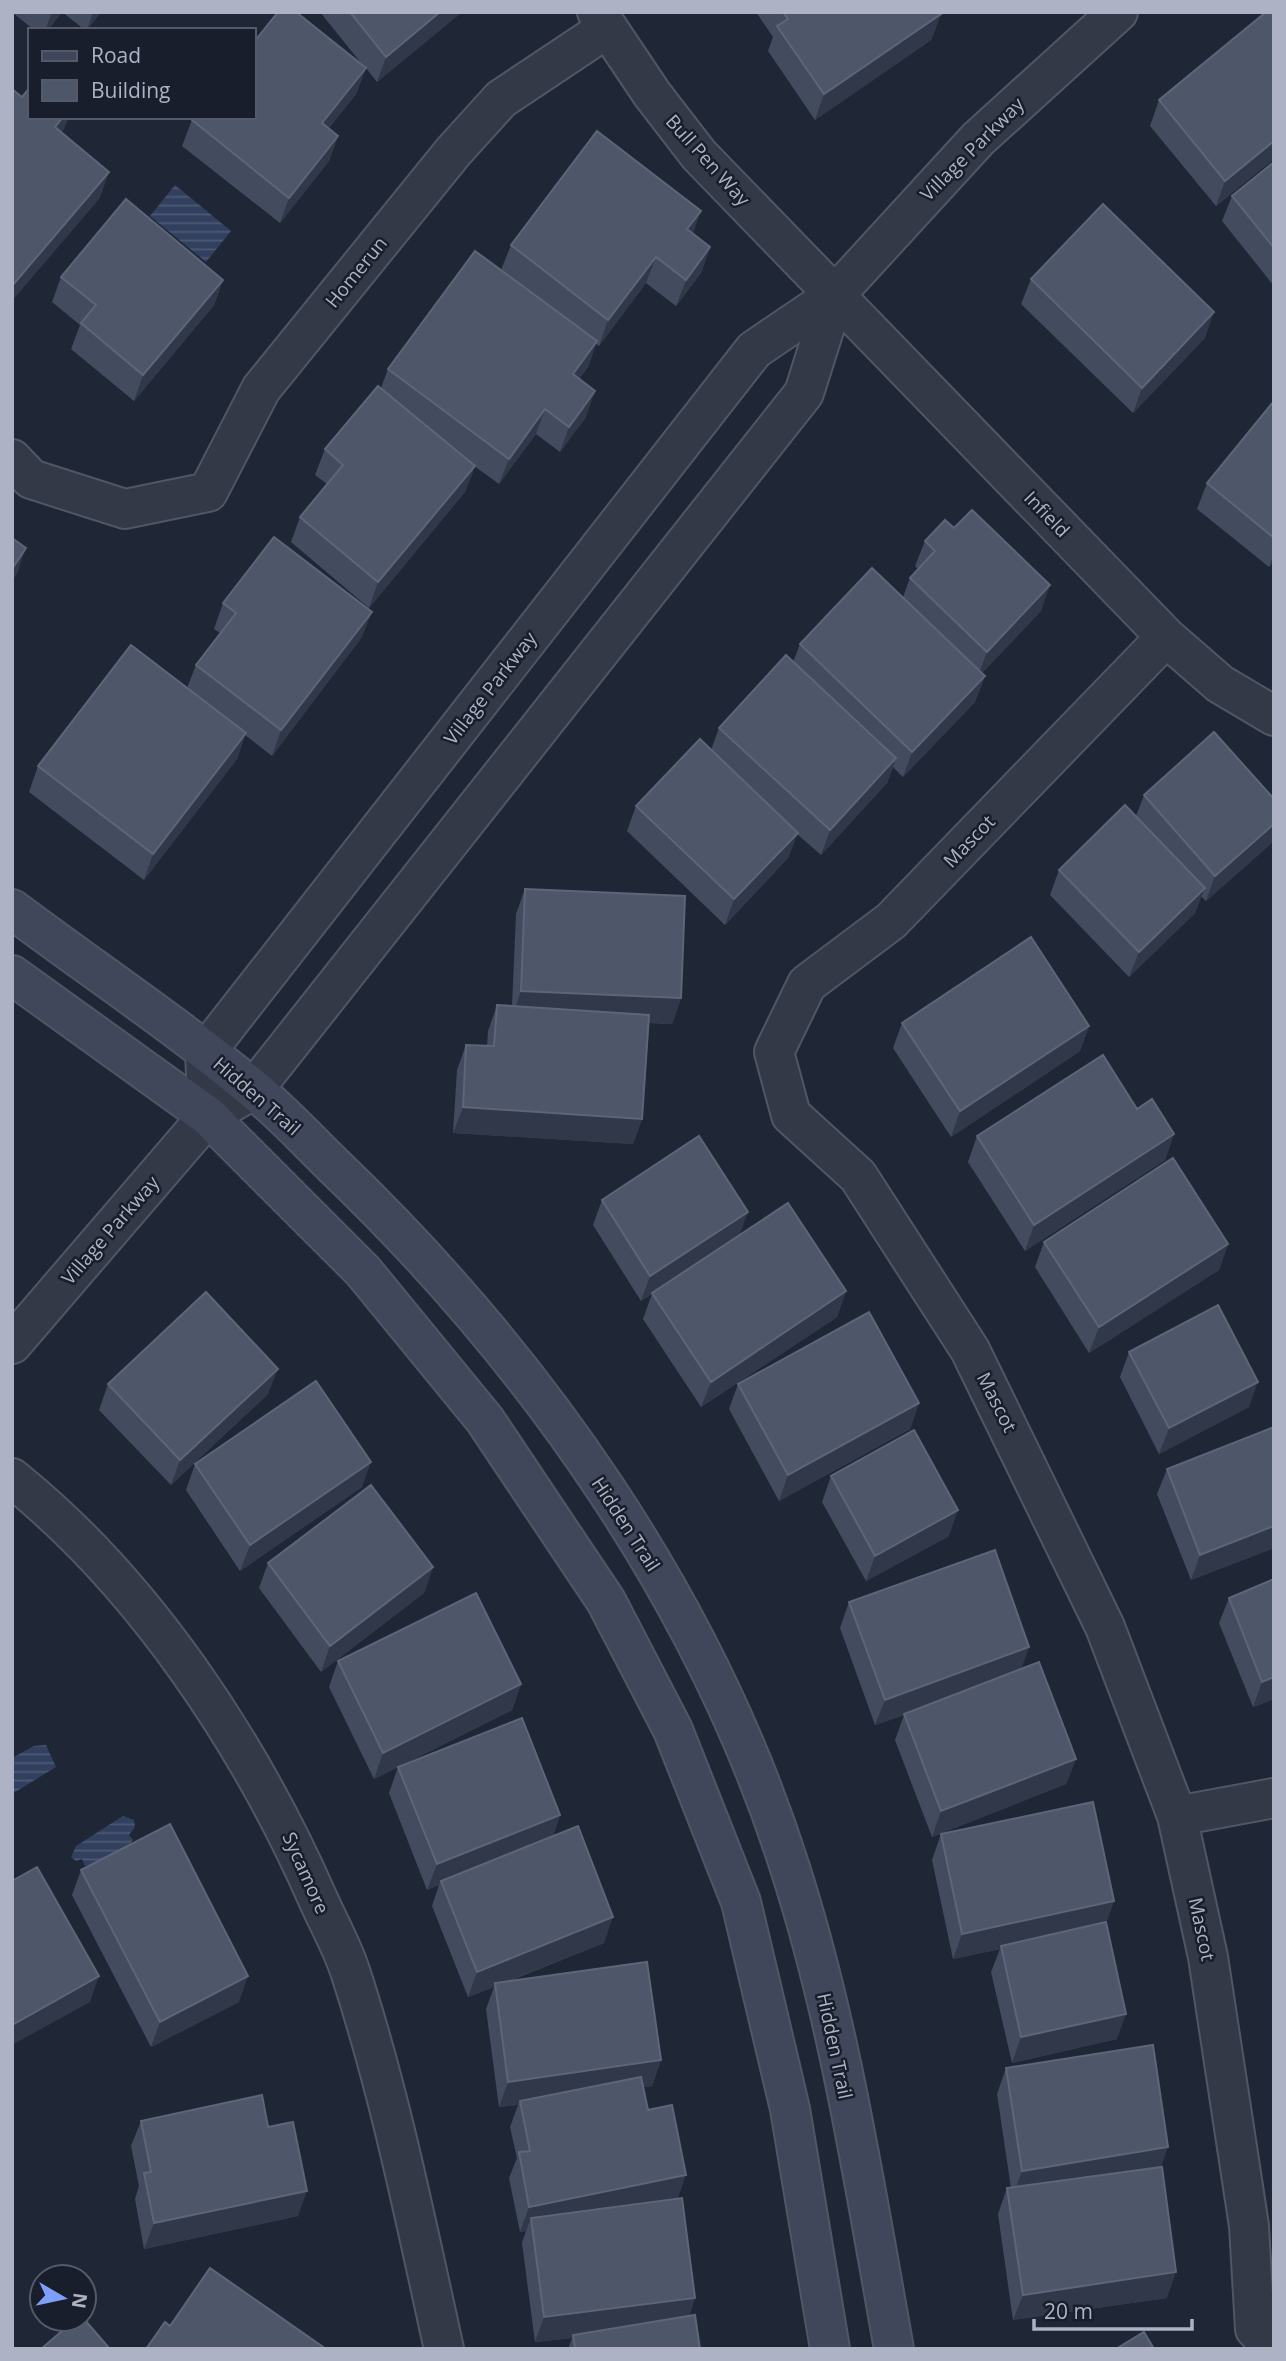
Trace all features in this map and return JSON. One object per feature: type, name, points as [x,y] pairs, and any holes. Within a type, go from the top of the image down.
[{"type":"street","name":"Village Parkway","points":[[205,1053],[754,350],[835,295],[978,139],[1118,12]]},
{"type":"street","name":"Bull Pen Way","points":[[602,20],[699,155],[835,295]]},
{"type":"street","name":"Homerun","points":[[12,460],[31,479],[125,509],[208,492],[261,389],[453,152],[501,99],[602,20]]},
{"type":"street","name":"Village Parkway","points":[[12,1344],[208,1116],[254,1089],[804,393],[835,295]]},
{"type":"street","name":"Infield","points":[[835,295],[1166,637],[1220,684],[1274,716]]},
{"type":"street","name":"Mascot","points":[[1166,637],[891,921],[807,984],[774,1052],[791,1115],[858,1176],[970,1350],[1038,1483],[1105,1627],[1177,1816],[1208,1957],[1245,2199],[1255,2329],[1274,2348]]},
{"type":"street","name":"Hidden Trail","points":[[12,909],[254,1089],[401,1231],[488,1330],[638,1537],[694,1636],[744,1745],[789,1865],[817,1962],[865,2188],[894,2349]]},
{"type":"street","points":[[12,975],[208,1116],[363,1271],[485,1420],[606,1601],[673,1730],[741,1902],[790,2109],[830,2349]]},
{"type":"street","points":[[205,1053],[208,1116]]},
{"type":"street","name":"Sycamore","points":[[12,1478],[41,1501],[125,1585],[208,1701],[288,1831],[351,1972],[396,2132],[444,2349]]},
{"type":"street","points":[[1177,1816],[1274,1798]]},
{"type":"water","points":[[175,185],[231,231],[206,262],[150,216]]},
{"type":"water","points":[[46,1745],[56,1767],[12,1794],[12,1758],[34,1746]]},
{"type":"water","points":[[123,1816],[134,1820],[135,1827],[129,1835],[133,1840],[117,1862],[85,1866],[82,1859],[76,1861],[71,1857],[76,1846]]},
{"type":"building","points":[[278,12],[296,12],[366,68],[322,123],[338,136],[289,198],[192,120],[256,119],[256,40]]},
{"type":"building","points":[[350,12],[440,12],[386,57]]},
{"type":"building","points":[[783,12],[941,14],[824,94],[777,26],[788,19]]},
{"type":"building","points":[[1266,12],[1274,12],[1274,141],[1225,181],[1159,100]]},
{"type":"building","points":[[12,89],[22,97],[28,90],[28,119],[61,119],[55,127],[109,172],[12,286]]},
{"type":"building","points":[[597,131],[701,211],[687,229],[710,247],[686,280],[656,257],[608,320],[511,245]]},
{"type":"building","points":[[1274,162],[1274,248],[1232,196]]},
{"type":"building","points":[[126,199],[223,280],[143,375],[81,323],[96,305],[61,277]]},
{"type":"building","points":[[1103,204],[1214,312],[1142,388],[1031,279]]},
{"type":"building","points":[[475,251],[597,341],[573,374],[595,391],[569,427],[545,409],[509,459],[388,369]]},
{"type":"building","points":[[378,386],[475,466],[378,582],[300,517],[343,465],[325,449]]},
{"type":"building","points":[[1274,401],[1274,538],[1207,483]]},
{"type":"building","points":[[972,510],[1050,585],[987,652],[910,578],[935,551],[925,541],[945,520],[954,528]]},
{"type":"building","points":[[274,537],[372,612],[281,730],[196,665],[236,613],[223,603]]},
{"type":"building","points":[[12,538],[26,548],[12,569]]},
{"type":"building","points":[[872,568],[985,676],[912,752],[800,644]]},
{"type":"building","points":[[131,645],[246,733],[153,854],[38,766]]},
{"type":"building","points":[[786,655],[896,758],[830,830],[719,728]]},
{"type":"building","points":[[1214,732],[1274,799],[1274,824],[1215,876],[1144,795]]},
{"type":"building","points":[[700,739],[798,833],[734,899],[636,806]]},
{"type":"building","points":[[1125,805],[1205,888],[1139,952],[1059,870]]},
{"type":"building","points":[[525,889],[685,896],[681,998],[521,991]]},
{"type":"building","points":[[1031,937],[1089,1026],[960,1111],[902,1023]]},
{"type":"building","points":[[497,1005],[649,1015],[642,1119],[463,1107],[466,1045],[494,1046]]},
{"type":"building","points":[[1103,1055],[1137,1109],[1152,1099],[1174,1134],[1034,1225],[977,1136]]},
{"type":"building","points":[[699,1136],[748,1212],[650,1276],[602,1200]]},
{"type":"building","points":[[1173,1158],[1228,1244],[1099,1327],[1044,1242]]},
{"type":"building","points":[[788,1203],[846,1291],[711,1382],[652,1293]]},
{"type":"building","points":[[206,1292],[278,1369],[180,1460],[108,1384]]},
{"type":"building","points":[[1218,1305],[1258,1382],[1169,1428],[1129,1352]]},
{"type":"building","points":[[869,1312],[919,1403],[788,1475],[738,1384]]},
{"type":"building","points":[[316,1381],[371,1462],[250,1545],[195,1464]]},
{"type":"building","points":[[1274,1427],[1274,1526],[1200,1555],[1167,1469]]},
{"type":"building","points":[[914,1430],[958,1510],[875,1556],[831,1476]]},
{"type":"building","points":[[371,1485],[433,1567],[330,1646],[268,1563]]},
{"type":"building","points":[[995,1550],[1029,1647],[885,1700],[849,1602]]},
{"type":"building","points":[[1274,1579],[1274,1677],[1262,1682],[1229,1598]]},
{"type":"building","points":[[476,1593],[521,1684],[383,1753],[338,1661]]},
{"type":"building","points":[[1039,1662],[1076,1759],[941,1811],[904,1714]]},
{"type":"building","points":[[522,1718],[560,1815],[437,1864],[398,1767]]},
{"type":"building","points":[[1093,1802],[1114,1901],[962,1934],[941,1834]]},
{"type":"building","points":[[170,1824],[248,1976],[160,2022],[81,1870]]},
{"type":"building","points":[[578,1826],[613,1917],[477,1972],[441,1881]]},
{"type":"building","points":[[37,1867],[99,1976],[12,2025],[12,1881]]},
{"type":"building","points":[[1106,1922],[1126,2014],[1021,2037],[1001,1946]]},
{"type":"building","points":[[647,1962],[661,2060],[508,2082],[495,1983]]},
{"type":"building","points":[[1153,2045],[1168,2147],[1022,2171],[1006,2068]]},
{"type":"building","points":[[641,2077],[648,2110],[672,2105],[686,2175],[529,2207],[519,2152],[530,2151],[520,2101]]},
{"type":"building","points":[[262,2095],[268,2127],[293,2122],[307,2191],[154,2223],[144,2173],[151,2172],[141,2121]]},
{"type":"building","points":[[1162,2167],[1176,2272],[1023,2295],[1007,2188]]},
{"type":"building","points":[[682,2198],[695,2298],[544,2317],[531,2218]]},
{"type":"building","points":[[210,2268],[326,2349],[146,2349],[165,2322],[170,2326]]},
{"type":"building","points":[[695,2315],[700,2349],[575,2349],[573,2335]]},
{"type":"building","points":[[1144,2332],[1154,2349],[1116,2349]]},
{"type":"building","points":[[60,2333],[96,2333],[110,2349],[41,2349]]}]
